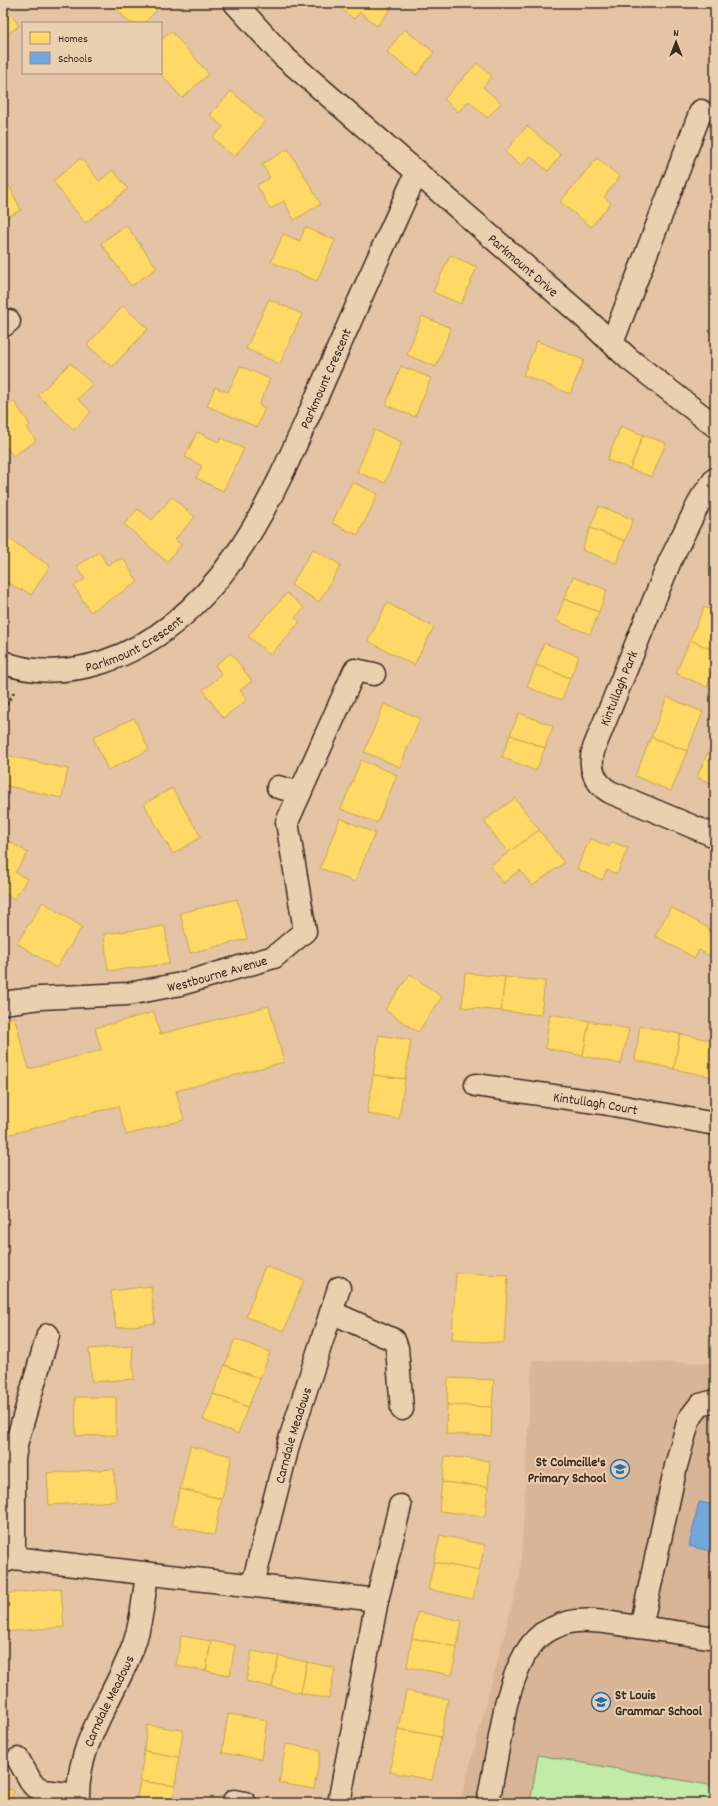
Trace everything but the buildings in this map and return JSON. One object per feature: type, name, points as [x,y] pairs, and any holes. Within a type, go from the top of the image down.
[{"type":"street","points":[[235,3],[283,56],[417,172]]},
{"type":"street","points":[[612,343],[701,111]]},
{"type":"street","name":"Parkmount Drive","points":[[417,172],[629,359],[715,426]]},
{"type":"street","name":"Parkmount Crescent","points":[[3,662],[28,669],[56,670],[91,666],[108,660],[158,635],[180,618],[210,589],[235,557],[268,502],[417,172]]},
{"type":"street","name":"Kintullagh Park","points":[[715,479],[702,497],[670,561],[594,748],[591,761],[596,779],[610,792],[715,836]]},
{"type":"street","name":"Westbourne Avenue","points":[[3,1003],[40,998],[128,994],[155,990],[274,957],[305,931],[287,822],[355,670],[374,674]]},
{"type":"street","points":[[278,787],[300,792]]},
{"type":"street","name":"Kintullagh Court","points":[[476,1085],[603,1103],[715,1124]]},
{"type":"street","name":"Carndale Meadows","points":[[253,1584],[289,1442],[339,1288]]},
{"type":"street","points":[[331,1312],[394,1340],[397,1348],[402,1409]]},
{"type":"street","points":[[48,1335],[17,1441],[14,1458],[9,1560],[147,1575],[253,1584],[377,1600]]},
{"type":"street","points":[[641,1627],[676,1466],[689,1419],[700,1405],[715,1401]]},
{"type":"street","points":[[339,1803],[377,1600],[400,1506]]},
{"type":"street","name":"Carndale Meadows","points":[[77,1799],[79,1771],[86,1746],[101,1712],[124,1668],[139,1629],[147,1575]]},
{"type":"street","points":[[488,1803],[506,1704],[518,1668],[535,1642],[542,1635],[555,1627],[576,1621],[603,1622],[715,1638]]},
{"type":"street","points":[[18,1759],[33,1785],[44,1791],[77,1799]]},
{"type":"shaded area","points":[[532,1360],[715,1363],[715,1803],[460,1803],[520,1574]]},
{"type":"green space","points":[[538,1755],[715,1786],[715,1803],[530,1803]]},
{"type":"place","name":"St Colmcille's Primary School","points":[[620,1469]]},
{"type":"place","name":"St Louis Grammar School","points":[[601,1702]]}]
